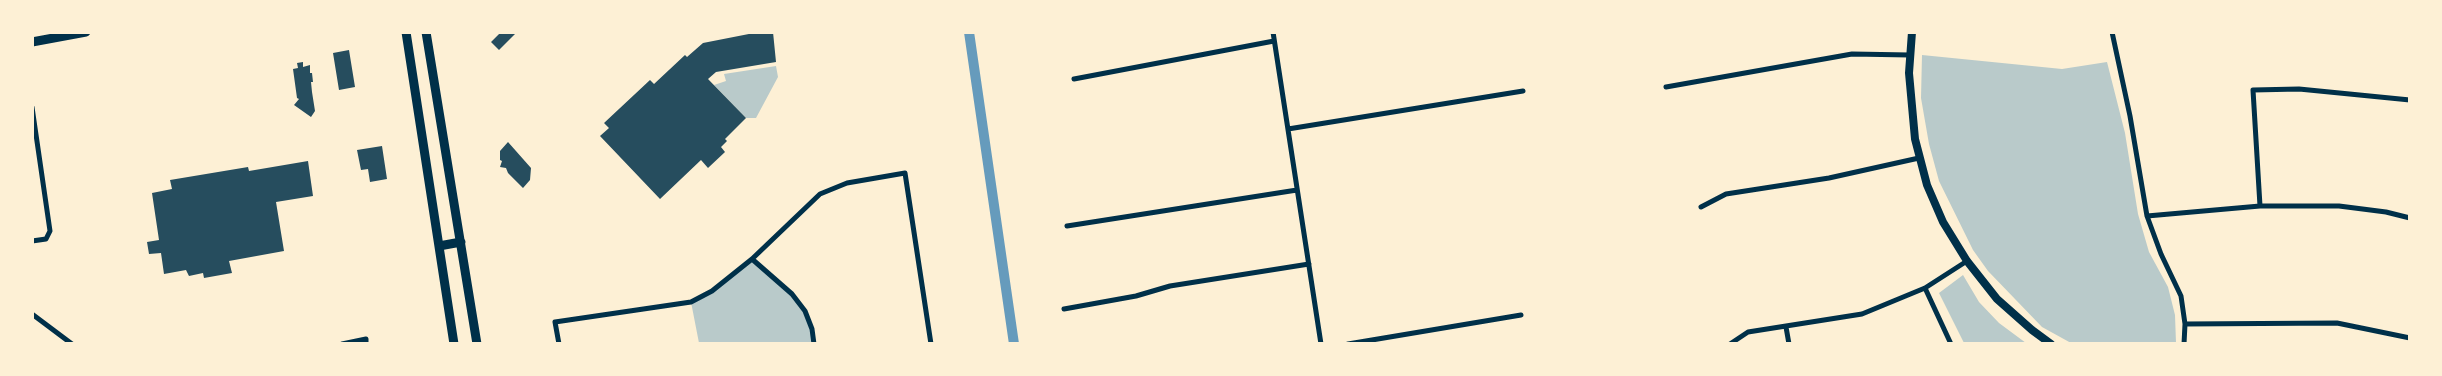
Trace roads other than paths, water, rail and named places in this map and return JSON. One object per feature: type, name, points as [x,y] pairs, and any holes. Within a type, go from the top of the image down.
[{"type":"main road","points":[[32,42],[86,32]]},
{"type":"main road","points":[[406,32],[454,344]]},
{"type":"main road","points":[[426,32],[477,344]]},
{"type":"main road","points":[[440,246],[461,242]]},
{"type":"street","points":[[1273,32],[1321,344]]},
{"type":"street","points":[[1912,32],[1910,55],[1911,114],[1919,158],[1927,185],[1943,222],[1967,261],[1997,299],[2051,344]]},
{"type":"street","points":[[2112,32],[2130,116],[2147,216],[2160,254],[2181,296],[2185,324],[2184,344]]},
{"type":"street","points":[[1074,79],[1274,41]]},
{"type":"street","points":[[1666,87],[1852,54],[1910,55]]},
{"type":"street","points":[[2260,206],[2253,90],[2308,89],[2410,100]]},
{"type":"street","points":[[1288,128],[1523,91]]},
{"type":"street","points":[[32,107],[50,231],[46,239],[32,241]]},
{"type":"street","points":[[1701,207],[1726,194],[1830,178],[1919,158]]},
{"type":"street","points":[[559,344],[555,322],[691,302],[712,291],[752,259],[820,194],[847,183],[905,173],[931,344]]},
{"type":"street","points":[[1067,226],[1297,190]]},
{"type":"street","points":[[2147,216],[2260,206],[2339,206],[2386,212],[2410,218]]},
{"type":"street","points":[[752,259],[792,294],[805,310],[812,329],[814,344]]},
{"type":"street","points":[[1730,344],[1748,332],[1862,314],[1925,288],[1967,261]]},
{"type":"street","points":[[1064,309],[1136,296],[1170,286],[1309,264]]},
{"type":"street","points":[[1925,288],[1951,344]]},
{"type":"street","points":[[32,314],[72,344]]},
{"type":"street","points":[[1348,344],[1521,315]]},
{"type":"street","points":[[2185,324],[2337,323],[2410,338]]},
{"type":"street","points":[[1786,327],[1789,344]]},
{"type":"street","points":[[342,344],[366,341]]},
{"type":"waterway","points":[[969,32],[1014,344]]}]
